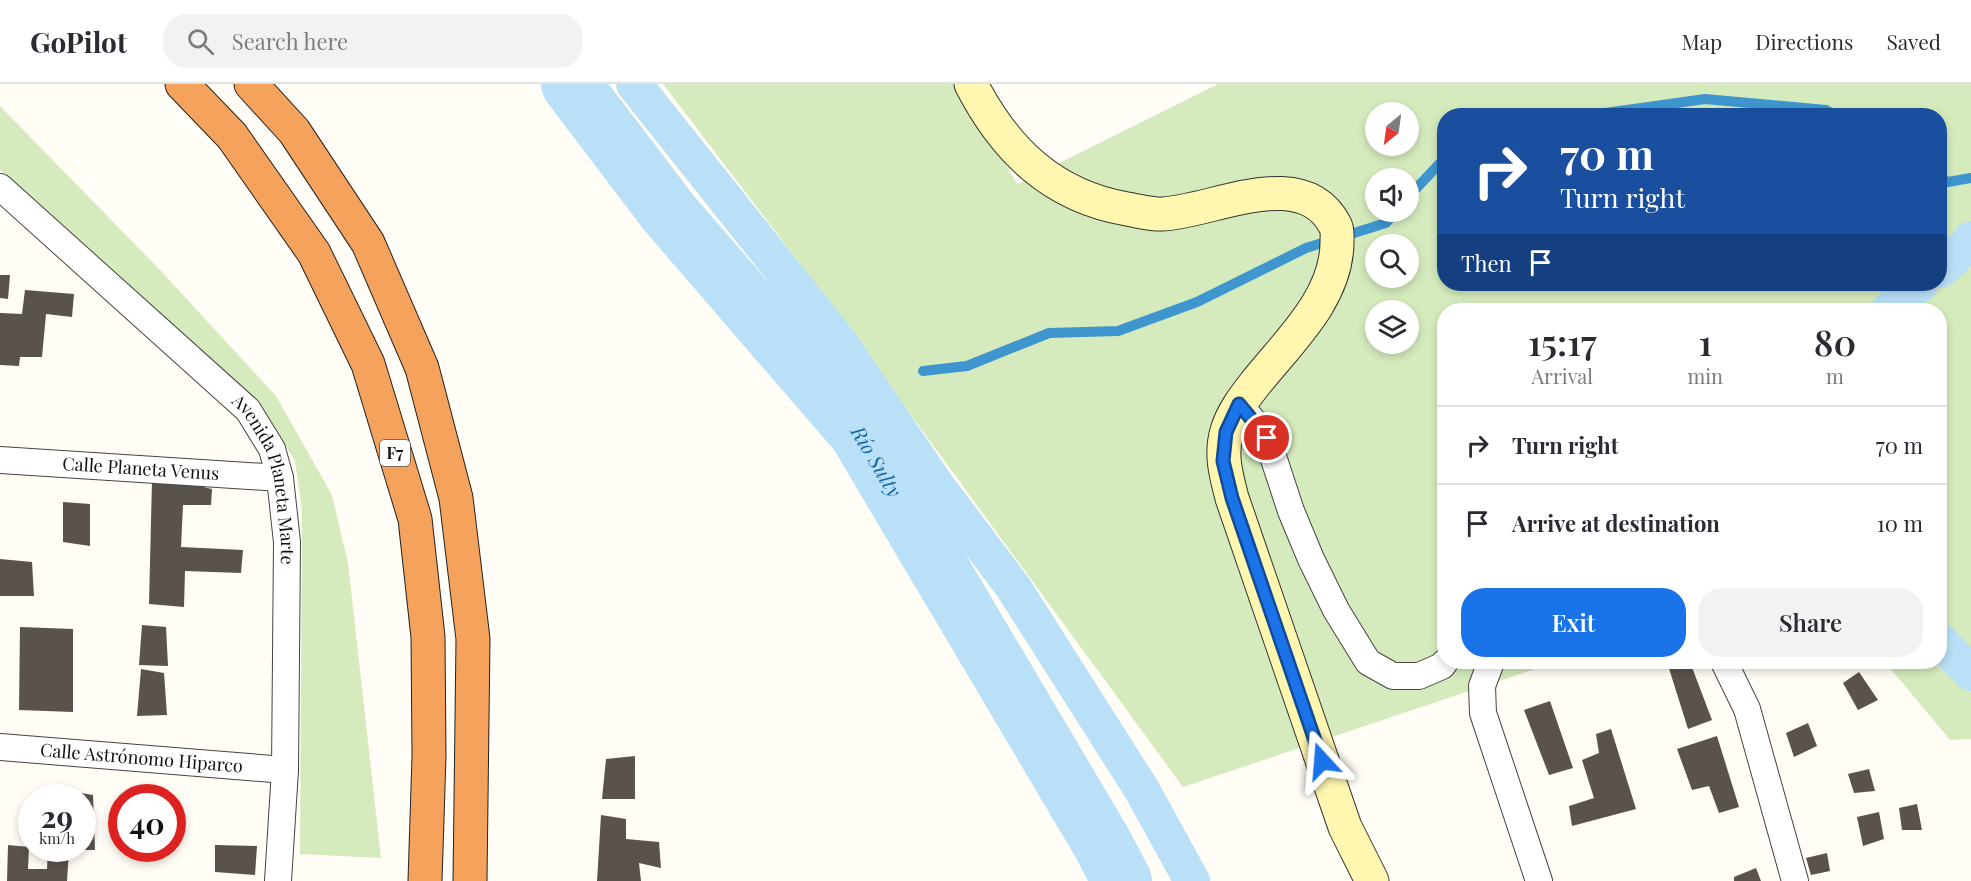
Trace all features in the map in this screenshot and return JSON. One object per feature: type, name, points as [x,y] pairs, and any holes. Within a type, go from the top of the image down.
[{"type":"highway","name":"F7","points":[[182,84],[232,136],[314,253],[368,364],[415,519],[428,637],[429,756],[425,881]]},
{"type":"highway","points":[[252,84],[294,131],[369,243],[422,368],[456,498],[474,639],[470,881]]},
{"type":"street","points":[[971,84],[987,114],[1024,160],[1065,189],[1107,205],[1161,214],[1195,209],[1267,192],[1299,194],[1325,210],[1337,227],[1337,254],[1326,289],[1298,333],[1239,404],[1226,432],[1223,461],[1232,498],[1345,827],[1372,881]]},
{"type":"street","name":"Avenida Planeta Marte","points":[[0,187],[248,410],[272,449],[280,478],[287,542],[285,770],[278,881]]},
{"type":"street","points":[[1239,404],[1267,438],[1291,511],[1311,559],[1336,610],[1368,662],[1393,676],[1419,676],[1437,668]]},
{"type":"street","name":"Calle Planeta Venus","points":[[0,460],[280,478]]},
{"type":"street","points":[[1488,669],[1482,686],[1483,713],[1539,881]]},
{"type":"street","points":[[1727,669],[1747,709],[1795,881]]},
{"type":"street","name":"Calle Astrónomo Hiparco","points":[[0,747],[285,770]]},
{"type":"green space","points":[[663,84],[959,84],[1017,184],[1218,84],[1971,84],[1971,739],[1950,740],[1891,669],[1947,669],[1947,303],[1437,303],[1437,669],[1535,669],[1183,787],[810,277]]},
{"type":"green space","points":[[0,106],[161,271],[276,396],[332,495],[348,563],[381,858],[300,854],[302,510],[295,461],[265,412],[0,170]]},
{"type":"building","points":[[0,275],[10,275],[8,299],[0,298]]},
{"type":"building","points":[[25,290],[74,294],[72,317],[46,314],[42,357],[20,357],[19,366],[0,365],[0,313],[22,314]]},
{"type":"building","points":[[152,480],[183,482],[212,489],[211,505],[183,505],[181,547],[243,550],[241,573],[185,571],[184,607],[149,604]]},
{"type":"building","points":[[63,502],[90,504],[90,546],[63,542]]},
{"type":"building","points":[[0,559],[32,562],[34,596],[0,596]]},
{"type":"building","points":[[142,625],[166,627],[168,666],[139,665]]},
{"type":"building","points":[[20,627],[73,629],[73,712],[19,710]]},
{"type":"building","points":[[141,669],[164,673],[167,715],[137,716]]},
{"type":"building","points":[[1669,669],[1693,669],[1712,720],[1688,729]]},
{"type":"building","points":[[1859,672],[1878,700],[1858,710],[1843,683]]},
{"type":"building","points":[[1550,701],[1573,768],[1549,775],[1524,710]]},
{"type":"building","points":[[1808,723],[1817,746],[1794,757],[1786,733]]},
{"type":"building","points":[[1611,729],[1636,809],[1572,826],[1569,806],[1594,798],[1582,760],[1599,753],[1596,734]]},
{"type":"building","points":[[1717,736],[1739,807],[1719,813],[1709,786],[1692,790],[1677,749]]},
{"type":"building","points":[[635,756],[635,799],[602,799],[606,759]]},
{"type":"building","points":[[1869,769],[1875,791],[1854,793],[1848,774]]},
{"type":"building","points":[[1917,804],[1922,830],[1902,830],[1899,808]]},
{"type":"building","points":[[1879,812],[1884,839],[1863,846],[1857,817]]},
{"type":"building","points":[[601,815],[626,819],[626,839],[659,842],[661,868],[639,863],[641,881],[597,881]]},
{"type":"building","points":[[8,845],[18,846],[18,862],[28,862],[28,869],[47,869],[47,862],[68,862],[67,881],[7,881]]},
{"type":"building","points":[[215,845],[257,846],[255,875],[215,872]]},
{"type":"building","points":[[1827,853],[1830,871],[1811,875],[1806,858]]},
{"type":"building","points":[[1756,868],[1761,881],[1734,881],[1734,877]]},
{"type":"waterway","name":"Río Sulty","points":[[571,84],[669,213],[859,433],[1102,843],[1122,881]]},
{"type":"waterway","points":[[634,84],[840,343],[937,486],[1013,587],[1142,790],[1192,881]]},
{"type":"waterway","points":[[1641,108],[1705,99],[1804,108]]},
{"type":"waterway","points":[[1419,185],[1437,166]]},
{"type":"waterway","points":[[1947,182],[1971,178]]},
{"type":"waterway","points":[[923,371],[967,366],[1049,333],[1118,331],[1197,302],[1306,248],[1387,222]]},
{"type":"waterway","points":[[1947,264],[1971,239]]},
{"type":"waterway","points":[[1895,303],[1910,291]]},
{"type":"waterway","points":[[1947,648],[1971,673]]},
{"type":"route","points":[[1267,438],[1239,404],[1226,432],[1223,461],[1232,498],[1322,761]]}]
